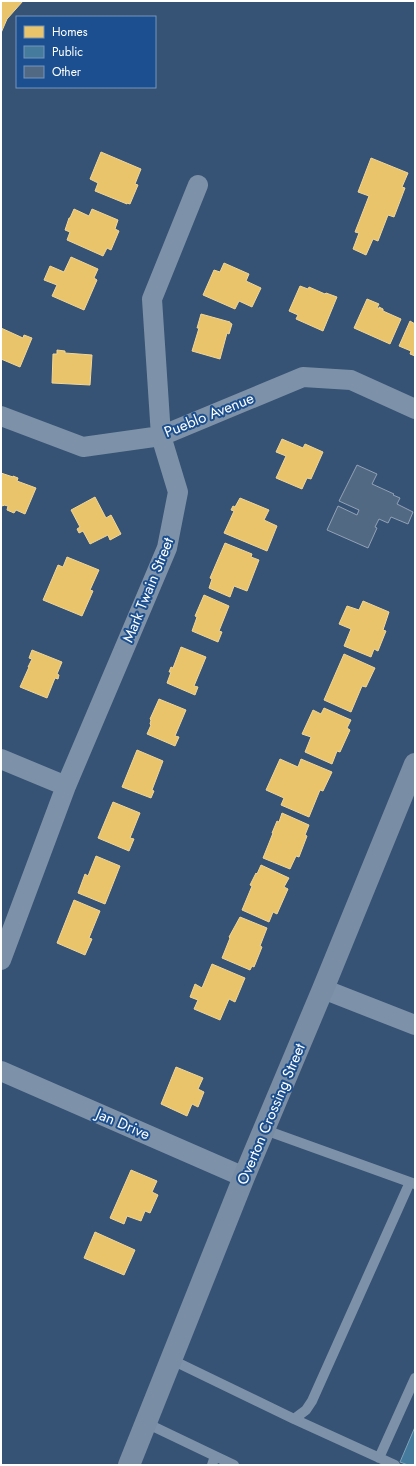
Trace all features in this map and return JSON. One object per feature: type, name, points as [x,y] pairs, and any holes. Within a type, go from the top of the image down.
[{"type":"street","name":"Mark Twain Street","points":[[1,960],[66,786],[167,548],[178,492],[161,436],[152,299],[198,185]]},
{"type":"street","name":"Pueblo Avenue","points":[[1,416],[83,448],[161,436],[303,377],[351,380],[415,409]]},
{"type":"street","points":[[1,759],[66,786]]},
{"type":"street","name":"Overton Crossing Street","points":[[129,1465],[244,1177],[324,989],[415,764]]},
{"type":"street","points":[[324,989],[415,1025]]},
{"type":"street","name":"Jan Drive","points":[[1,1071],[244,1177]]},
{"type":"lane","points":[[265,1130],[412,1183],[312,1401],[306,1410],[294,1419]]},
{"type":"lane","points":[[172,1360],[294,1419],[395,1465]]},
{"type":"lane","points":[[378,1458],[414,1381]]},
{"type":"lane","points":[[146,1423],[213,1461],[234,1465]]},
{"type":"building: Homes","points":[[1,1],[23,1],[7,19],[1,33]]},
{"type":"building: Homes","points":[[101,152],[141,169],[135,184],[138,185],[130,204],[95,191],[98,183],[90,179]]},
{"type":"building: Homes","points":[[371,158],[408,173],[402,187],[405,188],[394,217],[388,215],[378,241],[373,239],[366,255],[353,249],[359,233],[355,232],[369,196],[358,192]]},
{"type":"building: Homes","points":[[74,209],[89,216],[92,209],[118,220],[115,229],[119,231],[111,250],[107,248],[103,256],[67,240],[70,232],[65,230]]},
{"type":"building: Homes","points":[[71,257],[98,269],[94,278],[97,280],[84,310],[52,296],[57,285],[44,280],[50,266],[64,272]]},
{"type":"building: Homes","points":[[224,263],[249,274],[246,281],[261,288],[252,307],[239,301],[235,309],[203,295],[214,270],[220,272]]},
{"type":"building: Homes","points":[[300,286],[308,289],[309,287],[325,294],[326,293],[337,297],[323,331],[296,319],[298,315],[289,311]]},
{"type":"building: Homes","points":[[367,299],[379,304],[377,308],[379,309],[379,307],[383,309],[383,311],[401,319],[390,344],[354,328]]},
{"type":"building: Homes","points":[[201,314],[230,322],[232,324],[229,334],[227,333],[220,359],[192,351],[199,328],[197,328]]},
{"type":"building: Homes","points":[[410,321],[415,324],[415,356],[410,354],[411,351],[399,346]]},
{"type":"building: Homes","points":[[1,328],[23,338],[24,335],[32,338],[20,367],[1,359]]},
{"type":"building: Homes","points":[[57,350],[65,351],[65,353],[92,355],[90,385],[52,383],[53,354],[57,354]]},
{"type":"building: Homes","points":[[282,439],[303,448],[305,444],[323,452],[311,479],[307,478],[302,489],[276,478],[286,456],[276,452]]},
{"type":"building: Homes","points":[[1,473],[18,478],[17,481],[36,488],[25,514],[16,510],[14,513],[7,510],[8,506],[1,505]]},
{"type":"building: Homes","points":[[95,497],[106,518],[111,515],[121,534],[110,540],[108,535],[90,544],[83,531],[79,533],[77,529],[80,527],[71,510]]},
{"type":"building: Homes","points":[[240,498],[269,510],[264,520],[277,526],[267,551],[224,533],[234,511],[231,510],[233,506],[235,507]]},
{"type":"building: Homes","points":[[225,543],[252,554],[251,557],[259,560],[247,591],[234,586],[230,597],[209,588],[212,579],[210,578]]},
{"type":"building: Homes","points":[[67,557],[99,570],[90,590],[93,591],[82,616],[43,600],[58,565],[63,567]]},
{"type":"building: Homes","points":[[204,595],[229,606],[219,631],[222,632],[218,642],[192,631],[197,617],[195,616]]},
{"type":"building: Homes","points":[[363,601],[389,612],[383,630],[386,631],[378,651],[374,649],[371,657],[344,646],[351,629],[339,624],[347,606],[359,610]]},
{"type":"building: Homes","points":[[181,647],[206,657],[194,686],[198,687],[195,695],[167,683],[171,672],[169,672],[171,667],[173,668]]},
{"type":"building: Homes","points":[[32,650],[62,662],[57,674],[59,675],[58,679],[55,678],[47,698],[20,687],[32,659],[29,658]]},
{"type":"building: Homes","points":[[344,654],[375,668],[366,687],[362,686],[351,712],[324,700]]},
{"type":"building: Homes","points":[[159,699],[186,710],[175,736],[179,737],[175,746],[147,734],[151,725],[150,719]]},
{"type":"building: Homes","points":[[324,708],[351,720],[347,728],[350,730],[340,752],[337,751],[332,764],[305,752],[311,737],[302,734],[313,710],[321,714]]},
{"type":"building: Homes","points":[[137,750],[163,761],[152,790],[154,791],[151,798],[122,787]]},
{"type":"building: Homes","points":[[280,759],[298,767],[301,759],[332,772],[323,791],[320,790],[309,817],[281,805],[284,798],[266,790]]},
{"type":"building: Homes","points":[[113,802],[140,813],[130,838],[134,839],[129,851],[98,838]]},
{"type":"building: Homes","points":[[282,813],[309,825],[305,835],[307,836],[299,857],[296,856],[290,869],[263,858],[277,821],[279,822]]},
{"type":"building: Homes","points":[[96,856],[120,866],[105,904],[78,893],[85,874],[88,876]]},
{"type":"building: Homes","points":[[261,865],[289,878],[284,887],[288,889],[277,914],[273,912],[269,922],[242,910],[252,886],[250,885]]},
{"type":"building: Homes","points":[[74,900],[100,911],[89,938],[92,939],[85,955],[57,943]]},
{"type":"building: Homes","points":[[240,917],[267,928],[260,946],[262,947],[254,967],[252,966],[250,970],[222,958],[230,938],[229,937]]},
{"type":"building: Homes","points":[[212,964],[245,978],[235,1002],[229,999],[220,1020],[194,1009],[198,1000],[190,997],[195,984],[202,988]]},
{"type":"building: Homes","points":[[176,1067],[203,1078],[198,1089],[204,1092],[198,1107],[192,1104],[187,1116],[161,1104]]},
{"type":"building: Homes","points":[[131,1170],[157,1181],[152,1192],[158,1195],[150,1213],[145,1211],[141,1221],[127,1216],[124,1224],[110,1218]]},
{"type":"building: Homes","points":[[95,1232],[135,1250],[124,1275],[84,1258]]},
{"type":"building: Public","points":[[415,1427],[415,1465],[408,1465],[400,1462]]},
{"type":"building: Other","points":[[357,465],[377,474],[372,484],[400,498],[397,504],[413,512],[408,524],[391,517],[388,523],[379,519],[375,527],[377,528],[368,548],[327,530],[338,506],[357,515],[359,510],[339,501]]}]
